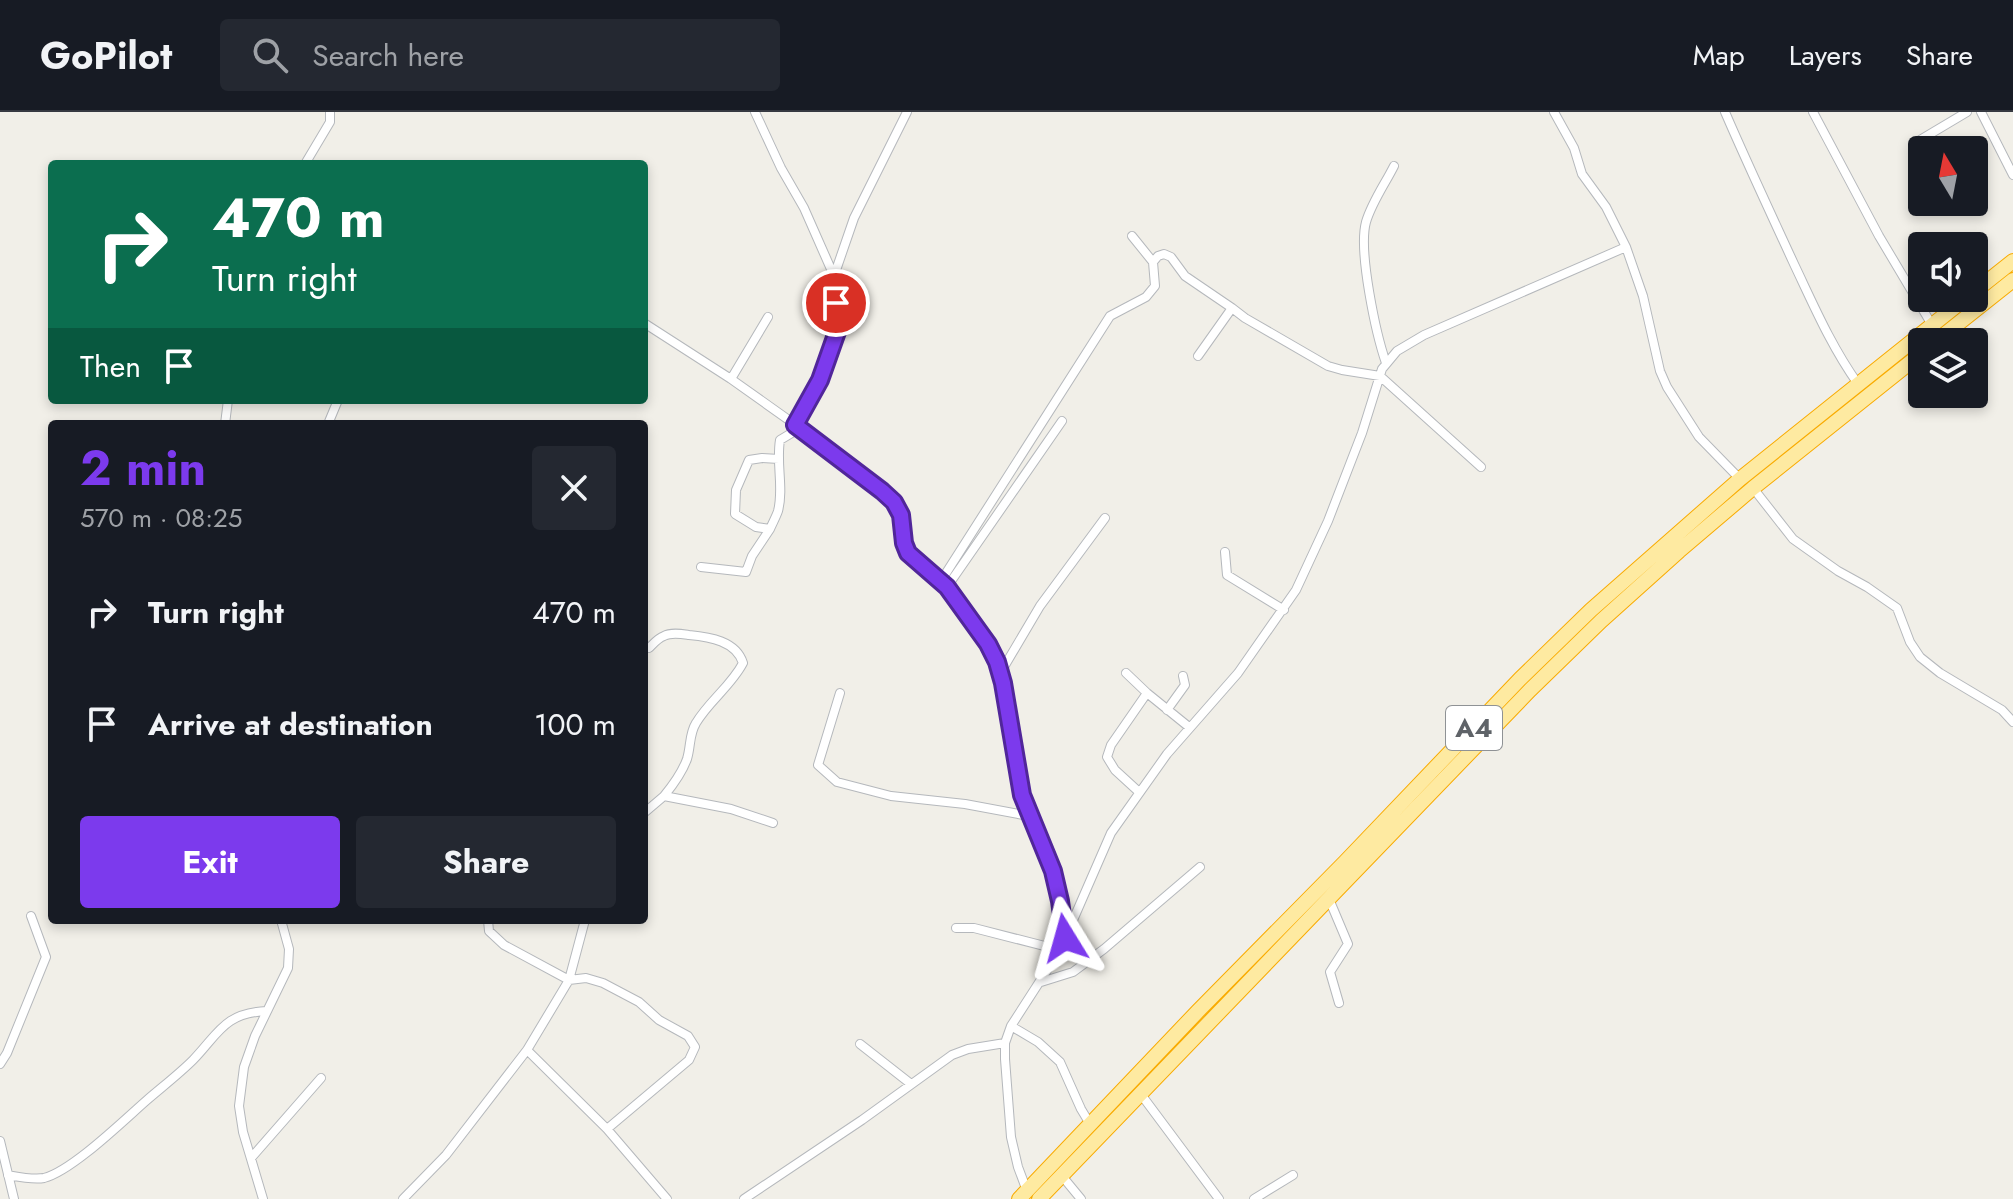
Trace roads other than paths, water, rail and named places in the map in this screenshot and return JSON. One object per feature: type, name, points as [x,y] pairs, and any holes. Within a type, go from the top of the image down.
[{"type":"highway","points":[[1988,281],[2013,261]]},
{"type":"highway","points":[[1953,328],[2013,280]]},
{"type":"highway","name":"A4","points":[[1028,1196],[1090,1124],[1520,679],[1591,610],[1740,479],[1948,312]]},
{"type":"highway","name":"A4","points":[[1028,1196],[1062,1176],[1530,690],[1601,621],[1753,488],[1908,364]]},
{"type":"highway","points":[[1782,445],[1792,458]]},
{"type":"street","points":[[307,160],[330,122],[330,112]]},
{"type":"street","points":[[701,567],[746,572],[778,511],[780,440],[797,427],[820,380],[838,329],[834,276],[804,208],[755,112]]},
{"type":"street","points":[[834,276],[854,218],[907,112]]},
{"type":"street","points":[[1554,112],[1574,148],[1582,174],[1606,207],[1626,247],[1643,296],[1660,371],[1667,387],[1699,437],[1740,479]]},
{"type":"street","points":[[1725,112],[1818,317],[1838,356],[1858,384]]},
{"type":"street","points":[[1813,112],[1879,236],[1932,325]]},
{"type":"street","points":[[1927,136],[1967,112]]},
{"type":"street","points":[[1981,112],[2013,175]]},
{"type":"street","points":[[1386,363],[1380,345],[1363,243],[1367,219],[1394,166]]},
{"type":"street","points":[[944,584],[1110,316],[1146,297],[1155,286],[1153,262],[1132,236]]},
{"type":"street","points":[[1028,1196],[1011,1137],[1005,1043],[1011,1026],[1060,950],[1111,833],[1189,727],[1238,673],[1296,590],[1328,521],[1386,363],[1404,346],[1424,335],[1626,247]]},
{"type":"street","points":[[1153,262],[1164,254],[1171,257],[1185,276],[1245,318],[1328,366],[1380,376],[1481,467]]},
{"type":"street","points":[[1198,356],[1232,308]]},
{"type":"street","points":[[731,379],[768,317]]},
{"type":"street","points":[[648,326],[731,379],[894,502],[901,515],[908,553],[944,584],[988,644],[1001,672],[1022,795],[1053,871],[1065,938]]},
{"type":"street","points":[[944,584],[1062,421]]},
{"type":"street","points":[[770,529],[756,527],[735,514],[736,490],[749,460],[779,459]]},
{"type":"street","points":[[1753,488],[1793,539],[1897,608],[1910,642],[1920,657],[1940,673],[2002,710],[2013,722]]},
{"type":"street","points":[[1001,672],[1040,606],[1105,518]]},
{"type":"street","points":[[1225,552],[1227,575],[1284,610]]},
{"type":"street","points":[[648,810],[664,796],[678,777],[698,720],[743,663],[732,647],[720,641],[694,636],[670,634],[649,648]]},
{"type":"street","points":[[1126,673],[1189,727]]},
{"type":"street","points":[[1167,710],[1185,685],[1183,676]]},
{"type":"street","points":[[840,693],[818,765],[837,782],[891,796],[965,804],[1029,816]]},
{"type":"street","points":[[1139,792],[1115,770],[1107,757],[1111,745],[1147,693]]},
{"type":"street","points":[[664,796],[731,809],[773,823]]},
{"type":"street","points":[[1041,982],[1073,972],[1200,867]]},
{"type":"street","points":[[1329,899],[1348,944],[1330,972],[1339,1003]]},
{"type":"street","points":[[0,1064],[46,957],[31,916]]},
{"type":"street","points":[[263,1199],[243,1132],[239,1106],[244,1067],[289,961],[282,924]]},
{"type":"street","points":[[488,924],[489,931],[504,945],[569,980],[586,978],[603,983],[639,1002],[654,1016],[688,1036],[695,1047],[689,1060],[607,1129]]},
{"type":"street","points":[[403,1199],[446,1155],[527,1050],[569,980],[584,924]]},
{"type":"street","points":[[956,928],[974,928],[1060,950]]},
{"type":"street","points":[[8,1175],[40,1178],[60,1171],[97,1144],[193,1060],[222,1026],[243,1015],[267,1011]]},
{"type":"street","points":[[1011,1026],[1038,1042],[1060,1062],[1090,1124]]},
{"type":"street","points":[[744,1199],[952,1055],[1005,1043]]},
{"type":"street","points":[[860,1044],[911,1084]]},
{"type":"street","points":[[527,1050],[607,1129],[667,1199]]},
{"type":"street","points":[[251,1158],[321,1078]]},
{"type":"street","points":[[1140,1093],[1219,1199]]},
{"type":"street","points":[[0,1141],[14,1199]]},
{"type":"street","points":[[1254,1199],[1293,1175]]},
{"type":"street","points":[[1062,1176],[1081,1199]]}]
